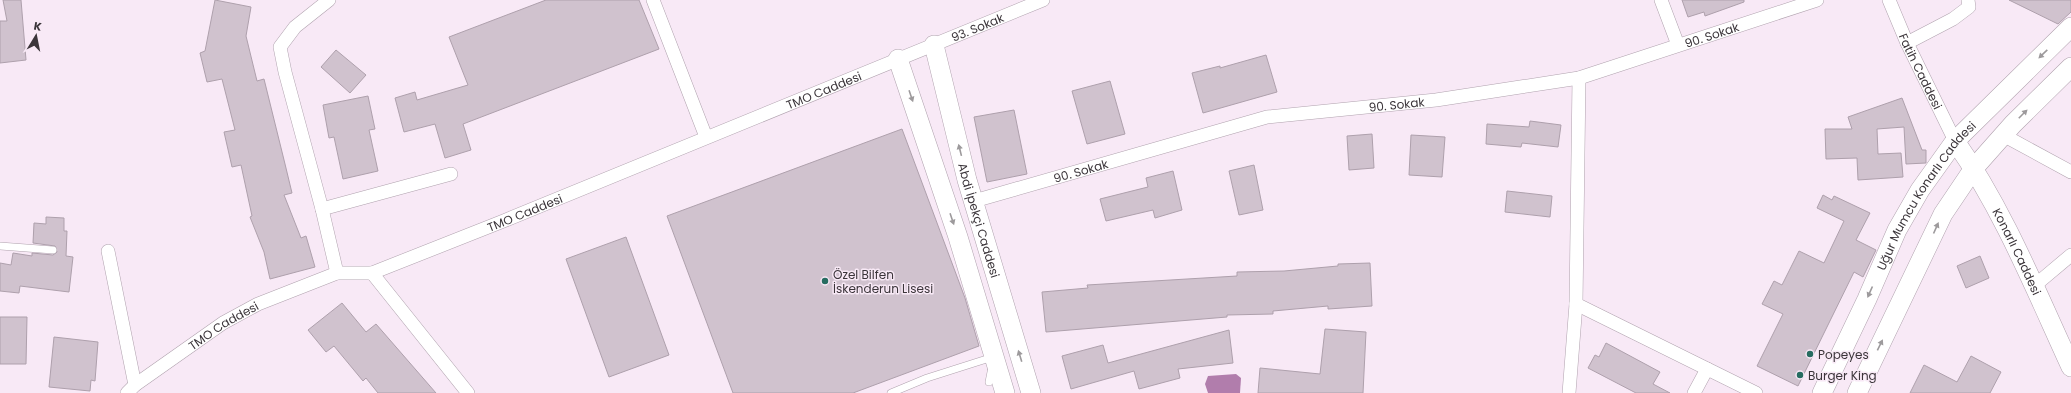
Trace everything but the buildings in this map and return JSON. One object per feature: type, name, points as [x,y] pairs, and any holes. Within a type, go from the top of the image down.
[{"type":"street","points":[[329,0],[295,27],[280,47],[285,72],[322,209],[337,273]]},
{"type":"street","points":[[653,0],[706,137]]},
{"type":"street","name":"93. Sokak","points":[[934,46],[1043,0]]},
{"type":"street","points":[[1661,0],[1678,45]]},
{"type":"street","name":"90. Sokak","points":[[974,201],[1267,117],[1436,100],[1579,78],[1817,0]]},
{"type":"street","name":"Fatih Caddesi","points":[[1889,0],[1907,43],[1955,141]]},
{"type":"street","points":[[1907,43],[1953,19],[1969,7],[1968,0]]},
{"type":"street","name":"Uğur Mumcu Konarlı Caddesi","points":[[1822,393],[1867,299],[1897,230],[1920,190],[1955,141],[2071,27]]},
{"type":"street","name":"TMO Caddesi","points":[[132,390],[223,323],[258,304],[337,273],[372,273],[501,222],[898,59],[934,46]]},
{"type":"street","name":"Abdi İpekçi Caddesi","points":[[934,46],[974,201],[1031,393]]},
{"type":"street","name":"Abdi İpekçi Caddesi","points":[[898,59],[958,237],[1005,393]]},
{"type":"street","name":"Uğur Mumcu Konarlı Caddesi","points":[[1857,393],[1943,214],[1974,168],[2003,135],[2071,67]]},
{"type":"street","points":[[1569,393],[1576,304],[1579,78]]},
{"type":"street","points":[[2003,135],[2071,172]]},
{"type":"street","name":"Konarlı Caddesi","points":[[1955,141],[1974,168],[2071,367]]},
{"type":"street","points":[[322,209],[451,174]]},
{"type":"street","points":[[108,252],[132,390]]},
{"type":"street","points":[[2033,287],[2071,255]]},
{"type":"street","points":[[372,273],[468,393]]},
{"type":"street","points":[[1576,304],[1756,393]]},
{"type":"street","points":[[1694,393],[1707,369]]},
{"type":"lane","points":[[0,246],[53,250]]},
{"type":"lane","points":[[891,393],[927,378],[994,356],[989,382]]},
{"type":"shaded area","points":[[1236,374],[1241,378],[1240,393],[1208,393],[1205,384],[1208,376]]},
{"type":"place","name":"Özel Bilfen İskenderun Lisesi","points":[[825,281]]},
{"type":"place","name":"Popeyes","points":[[1810,354]]},
{"type":"place","name":"Burger King","points":[[1800,375]]}]
